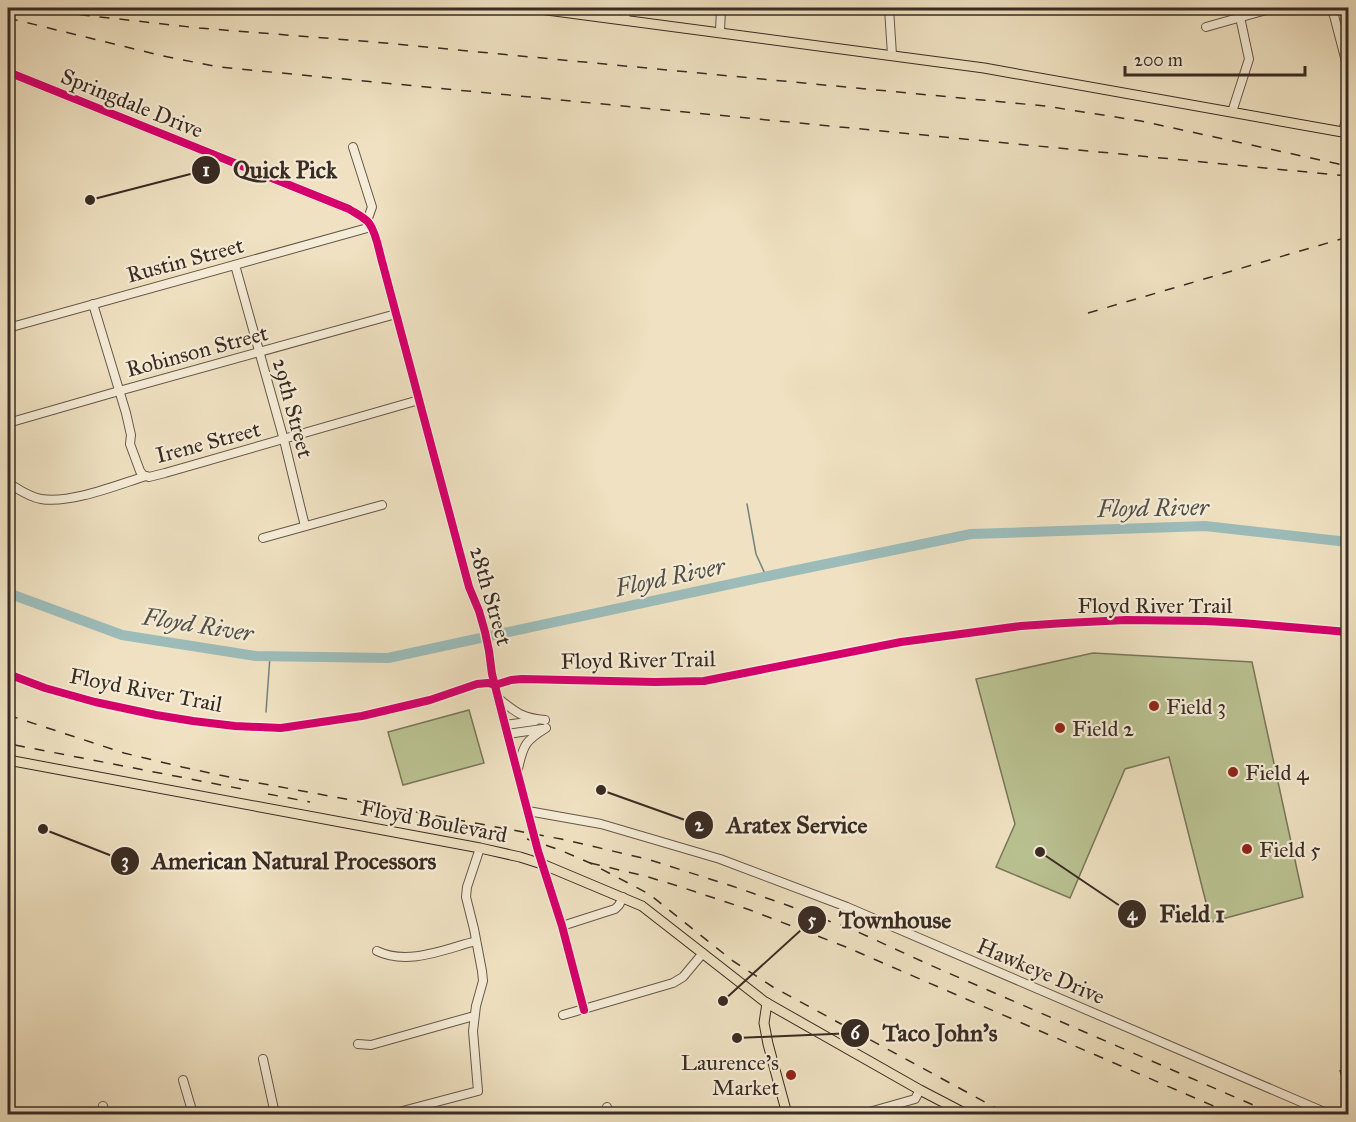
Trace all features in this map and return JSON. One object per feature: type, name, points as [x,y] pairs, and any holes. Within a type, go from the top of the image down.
[{"type":"main road","points":[[532,8],[984,68],[1346,133]]},
{"type":"main road","name":"Floyd Boulevard","points":[[8,760],[480,848],[542,864],[642,906],[766,1003],[966,1114]]},
{"type":"main road","points":[[766,1003],[765,1023],[768,1044],[787,1114]]},
{"type":"street","points":[[625,19],[626,8]]},
{"type":"street","points":[[720,32],[721,8]]},
{"type":"street","points":[[889,8],[892,55]]},
{"type":"street","points":[[1206,27],[1273,8]]},
{"type":"street","points":[[1332,8],[1348,69]]},
{"type":"street","points":[[1232,112],[1250,59],[1240,17]]},
{"type":"street","name":"Springdale Drive","points":[[8,72],[349,209],[369,224]]},
{"type":"street","points":[[1346,133],[1348,111]]},
{"type":"street","name":"28th Street","points":[[353,147],[372,207],[369,224],[396,314],[469,587],[485,632],[498,699],[584,1010]]},
{"type":"street","name":"Rustin Street","points":[[8,328],[235,265],[369,224]]},
{"type":"street","name":"29th Street","points":[[235,265],[284,440],[305,526]]},
{"type":"street","points":[[93,304],[126,413],[130,444],[140,471],[146,476]]},
{"type":"street","name":"Robinson Street","points":[[8,423],[396,314]]},
{"type":"street","name":"Irene Street","points":[[8,483],[35,497],[44,499],[90,494],[146,476],[165,473],[284,440],[419,400]]},
{"type":"street","points":[[262,537],[382,504]]},
{"type":"street","points":[[498,699],[529,718],[545,720],[506,729]]},
{"type":"street","points":[[506,729],[546,728],[533,736],[526,744],[517,770]]},
{"type":"street","name":"Hawkeye Drive","points":[[528,811],[601,824],[720,859],[847,907],[1329,1114]]},
{"type":"street","points":[[391,1114],[478,1091],[473,1031],[474,1016],[483,981],[477,941],[467,905],[466,888],[480,848]]},
{"type":"street","points":[[562,926],[615,909],[623,897]]},
{"type":"street","points":[[377,951],[387,956],[414,957],[477,941]]},
{"type":"street","points":[[563,1016],[673,983],[682,977],[703,953]]},
{"type":"street","points":[[358,1044],[371,1045],[474,1016]]},
{"type":"street","points":[[263,1059],[276,1114]]},
{"type":"street","points":[[183,1080],[193,1114]]},
{"type":"street","points":[[862,1114],[915,1099],[920,1090]]},
{"type":"green space","points":[[1093,653],[1252,662],[1303,897],[1211,922],[1169,757],[1125,769],[1070,898],[996,867],[1015,824],[976,679]]},
{"type":"green space","points":[[469,710],[484,763],[403,785],[388,732]]},
{"type":"waterway","points":[[747,504],[756,554],[766,576]]},
{"type":"waterway","name":"Floyd River","points":[[8,593],[122,635],[256,656],[388,658],[971,534],[1205,526],[1348,542]]},
{"type":"waterway","points":[[266,712],[270,656]]},
{"type":"railway","points":[[20,8],[199,28],[374,42],[1045,106],[1141,121],[1348,166]]},
{"type":"railway","points":[[8,18],[163,56],[219,67],[1348,176]]},
{"type":"railway","points":[[1088,313],[1348,237]]},
{"type":"railway","points":[[8,715],[124,753],[182,767],[561,839],[647,859],[732,886],[858,932],[1274,1114]]},
{"type":"railway","points":[[15,745],[242,789]]},
{"type":"railway","points":[[268,794],[310,802]]},
{"type":"railway","points":[[527,839],[590,863],[649,894],[733,961],[773,987],[1007,1114]]},
{"type":"railway","points":[[590,863],[678,886],[750,910],[846,947],[1232,1114]]},
{"type":"railway","points":[[1340,1070],[1348,1097]]},
{"type":"cycle path","points":[[8,72],[349,209],[365,219],[372,227],[469,587],[485,632],[492,674],[538,851],[562,926],[584,1010]]},
{"type":"cycle path","name":"Floyd River Trail","points":[[8,674],[45,688],[95,702],[156,715],[235,726],[281,728],[362,716],[430,700],[477,684],[495,685],[522,679],[704,681],[901,642],[1021,626],[1126,620],[1205,621],[1348,632]]},
{"type":"place","name":"Quick Pick","points":[[90,200]]},
{"type":"place","name":"Field 3","points":[[1154,706]]},
{"type":"place","name":"Field 2","points":[[1060,728]]},
{"type":"place","name":"Field 4","points":[[1233,772]]},
{"type":"place","name":"Aratex Service","points":[[601,790]]},
{"type":"place","name":"American Natural Processors","points":[[43,829]]},
{"type":"place","name":"Field 5","points":[[1247,849]]},
{"type":"place","name":"Field 1","points":[[1040,852]]},
{"type":"place","name":"Townhouse","points":[[723,1001]]},
{"type":"place","name":"Taco John's","points":[[737,1038]]},
{"type":"place","name":"Laurence's Market","points":[[791,1075]]}]
